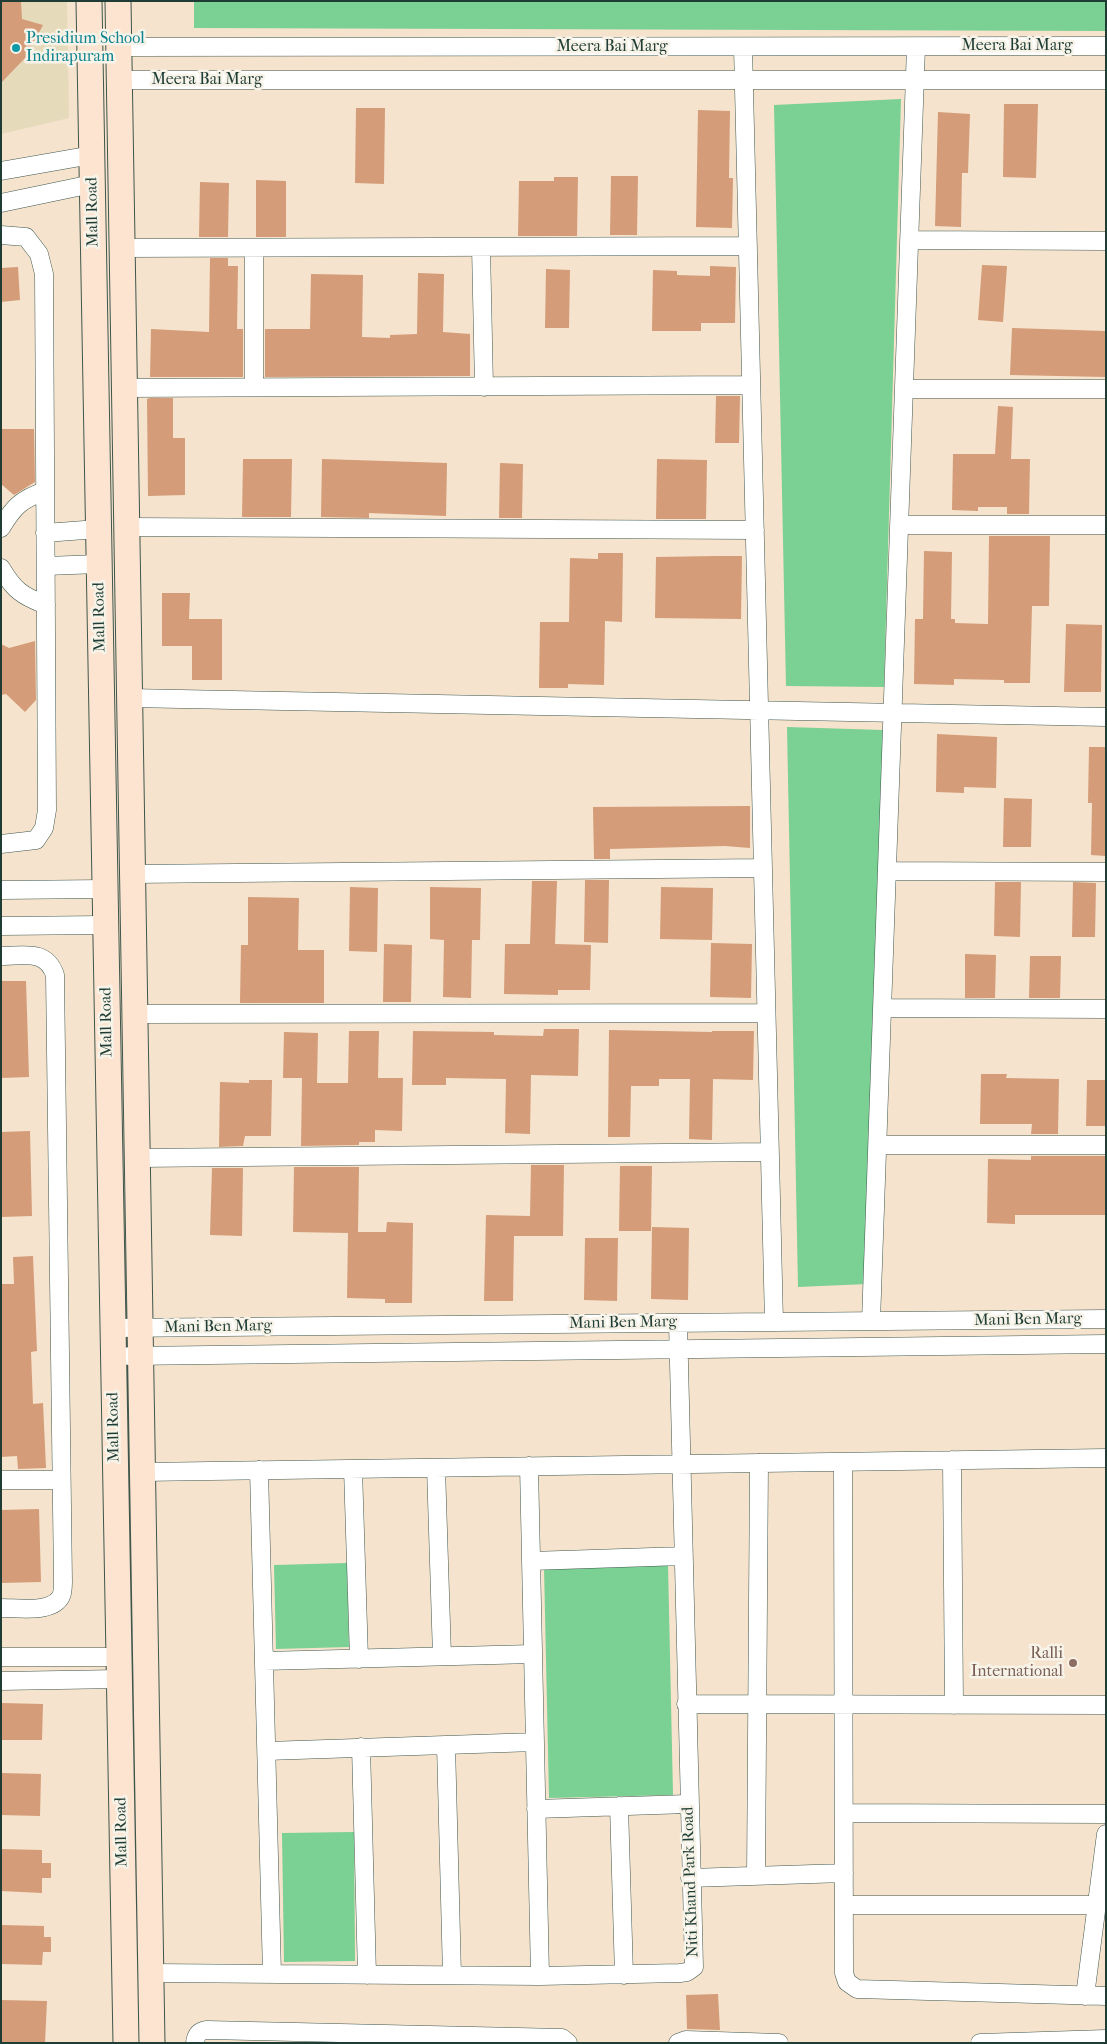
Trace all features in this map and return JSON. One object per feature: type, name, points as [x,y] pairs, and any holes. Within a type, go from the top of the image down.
[{"type":"street","name":"Mall Road","points":[[89,1],[126,2043]]},
{"type":"street","name":"Mall Road","points":[[118,1],[152,2043]]},
{"type":"street","name":"Meera Bai Marg","points":[[119,47],[1106,46]]},
{"type":"street","points":[[743,47],[774,1322]]},
{"type":"street","points":[[871,1321],[916,47]]},
{"type":"street","name":"Meera Bai Marg","points":[[119,80],[1106,80]]},
{"type":"street","points":[[1,171],[92,155]]},
{"type":"street","points":[[1,203],[92,184]]},
{"type":"street","points":[[1,235],[26,237],[39,254],[44,274],[47,810],[44,828],[36,840],[1,844]]},
{"type":"street","points":[[909,240],[1106,241]]},
{"type":"street","points":[[122,248],[748,246]]},
{"type":"street","points":[[481,247],[484,386]]},
{"type":"street","points":[[254,248],[254,388]]},
{"type":"street","points":[[124,388],[751,385]]},
{"type":"street","points":[[904,389],[1106,389]]},
{"type":"street","points":[[1,528],[11,511],[26,498],[45,491]]},
{"type":"street","points":[[899,525],[1106,524]]},
{"type":"street","points":[[126,527],[755,530]]},
{"type":"street","points":[[45,533],[98,529]]},
{"type":"street","points":[[46,566],[99,564]]},
{"type":"street","points":[[1,568],[11,585],[26,598],[46,605]]},
{"type":"street","points":[[130,698],[1106,717]]},
{"type":"street","points":[[132,874],[763,868]]},
{"type":"street","points":[[887,871],[1106,872]]},
{"type":"street","points":[[1,890],[104,889]]},
{"type":"street","points":[[1,926],[105,925]]},
{"type":"street","points":[[1,956],[37,956],[45,959],[52,966],[55,975],[63,1582],[62,1597],[54,1605],[1,1608]]},
{"type":"street","points":[[882,1008],[1106,1009]]},
{"type":"street","points":[[135,1014],[766,1014]]},
{"type":"street","points":[[878,1145],[1106,1145]]},
{"type":"street","points":[[137,1158],[770,1152]]},
{"type":"street","name":"Mani Ben Marg","points":[[112,1328],[1106,1319]]},
{"type":"street","name":"Niti Khand Park Road","points":[[151,1972],[540,1976],[680,1973],[687,1972],[694,1966],[688,1804],[678,1323]]},
{"type":"street","name":"Mani Ben Marg","points":[[113,1356],[1106,1344]]},
{"type":"street","points":[[142,1472],[1106,1458]]},
{"type":"street","points":[[952,1460],[954,1704]]},
{"type":"street","points":[[843,1462],[844,1973],[847,1982],[857,1988],[1106,1996]]},
{"type":"street","points":[[756,1876],[758,1463]]},
{"type":"street","points":[[529,1466],[540,1976]]},
{"type":"street","points":[[436,1468],[442,1656]]},
{"type":"street","points":[[353,1469],[359,1659]]},
{"type":"street","points":[[259,1470],[272,1974]]},
{"type":"street","points":[[1,1480],[61,1480]]},
{"type":"street","points":[[531,1561],[683,1556]]},
{"type":"street","points":[[264,1661],[533,1654]]},
{"type":"street","points":[[1,1657],[119,1668]]},
{"type":"street","points":[[1,1681],[119,1668]]},
{"type":"street","points":[[686,1704],[1106,1704]]},
{"type":"street","points":[[266,1751],[535,1742]]},
{"type":"street","points":[[446,1745],[452,1976]]},
{"type":"street","points":[[361,1747],[367,1975]]},
{"type":"street","points":[[536,1809],[688,1804]]},
{"type":"street","points":[[619,1806],[624,1974]]},
{"type":"street","points":[[844,1813],[1106,1814]]},
{"type":"street","points":[[1085,1996],[1106,1834]]},
{"type":"street","points":[[690,1878],[844,1873]]},
{"type":"street","points":[[844,1905],[1097,1905]]},
{"type":"street","points":[[195,2043],[197,2034],[207,2030],[288,2037],[562,2038],[568,2043]]},
{"type":"street","points":[[980,2043],[1106,2039]]},
{"type":"street","points":[[678,2043],[686,2040],[779,2043]]},
{"type":"shaded area","points":[[1,1],[67,1],[69,118],[1,134]]},
{"type":"green space","points":[[194,1],[1106,1],[1106,31],[194,28]]},
{"type":"green space","points":[[901,99],[884,687],[786,686],[774,105]]},
{"type":"green space","points":[[787,727],[883,730],[867,1284],[798,1287]]},
{"type":"green space","points":[[347,1563],[349,1647],[276,1649],[274,1565]]},
{"type":"green space","points":[[668,1564],[673,1795],[549,1798],[544,1567]]},
{"type":"green space","points":[[354,1832],[355,1961],[284,1962],[282,1833]]},
{"type":"building","name":"Presidium School Indirapuram","points":[[1,1],[21,1],[22,19],[43,25],[26,57],[1,83]]},
{"type":"building","points":[[1004,104],[1038,104],[1036,178],[1003,177]]},
{"type":"building","points":[[356,108],[385,108],[384,184],[355,183]]},
{"type":"building","points":[[698,110],[730,111],[729,178],[733,178],[732,228],[696,227]]},
{"type":"building","points":[[938,112],[970,114],[968,173],[962,173],[961,227],[935,226]]},
{"type":"building","points":[[611,176],[638,176],[637,235],[610,235]]},
{"type":"building","points":[[554,177],[578,177],[577,236],[518,236],[519,181],[554,181]]},
{"type":"building","points":[[256,180],[286,181],[286,237],[256,237]]},
{"type":"building","points":[[200,182],[229,183],[228,237],[199,237]]},
{"type":"building","points":[[210,258],[228,258],[228,266],[238,266],[237,329],[243,329],[243,377],[150,377],[151,329],[209,332]]},
{"type":"building","points":[[982,265],[1007,266],[1003,322],[978,320]]},
{"type":"building","points":[[710,266],[736,267],[735,323],[701,323],[701,331],[652,331],[653,270],[677,271],[677,275],[710,276]]},
{"type":"building","points":[[18,267],[20,300],[1,302],[1,268]]},
{"type":"building","points":[[546,269],[570,270],[569,328],[545,328]]},
{"type":"building","points":[[418,273],[444,274],[443,332],[470,334],[470,376],[265,377],[265,329],[310,329],[311,274],[363,275],[362,337],[390,338],[390,335],[417,334]]},
{"type":"building","points":[[1012,328],[1106,331],[1106,377],[1010,375]]},
{"type":"building","points":[[716,396],[740,396],[739,443],[715,443]]},
{"type":"building","points":[[173,398],[173,438],[185,438],[185,495],[148,496],[147,399]]},
{"type":"building","points":[[998,406],[1013,407],[1011,459],[1030,459],[1029,514],[1007,514],[1007,507],[978,507],[978,511],[952,510],[953,454],[995,454]]},
{"type":"building","points":[[1,429],[34,429],[35,482],[14,495],[1,484]]},
{"type":"building","points":[[243,459],[292,459],[291,517],[242,517]]},
{"type":"building","points":[[322,459],[447,463],[446,516],[369,513],[369,518],[321,517]]},
{"type":"building","points":[[657,459],[707,460],[706,519],[656,519]]},
{"type":"building","points":[[500,463],[523,464],[522,518],[499,518]]},
{"type":"building","points":[[989,536],[1050,536],[1049,606],[1032,606],[1030,683],[1004,683],[1004,680],[954,679],[954,685],[914,684],[915,619],[923,619],[924,551],[952,552],[951,619],[955,619],[955,623],[988,624]]},
{"type":"building","points":[[598,553],[623,553],[622,622],[605,621],[604,685],[568,684],[568,688],[539,688],[540,622],[569,622],[570,558],[598,559]]},
{"type":"building","points":[[742,556],[741,619],[655,618],[656,557]]},
{"type":"building","points":[[162,593],[190,593],[189,619],[222,619],[222,680],[192,680],[192,646],[162,646]]},
{"type":"building","points":[[1066,624],[1102,625],[1101,692],[1064,692]]},
{"type":"building","points":[[35,641],[36,700],[25,712],[6,694],[1,695],[1,644],[9,648]]},
{"type":"building","points":[[937,734],[997,737],[996,788],[964,787],[964,793],[936,792]]},
{"type":"building","points":[[1089,747],[1106,747],[1106,856],[1091,855],[1092,803],[1088,803]]},
{"type":"building","points":[[1004,798],[1032,799],[1031,847],[1003,847]]},
{"type":"building","points":[[750,806],[750,848],[725,846],[610,849],[610,859],[594,859],[593,807]]},
{"type":"building","points":[[585,880],[609,880],[608,943],[584,942]]},
{"type":"building","points":[[532,881],[557,881],[555,944],[591,945],[590,990],[558,990],[558,995],[504,994],[505,944],[530,944]]},
{"type":"building","points":[[995,882],[1021,882],[1020,937],[994,936]]},
{"type":"building","points":[[1073,882],[1096,883],[1095,937],[1072,937]]},
{"type":"building","points":[[350,887],[378,888],[377,952],[349,951]]},
{"type":"building","points":[[430,887],[481,888],[480,940],[472,940],[471,998],[443,997],[444,940],[430,939]]},
{"type":"building","points":[[661,887],[713,888],[712,940],[660,939]]},
{"type":"building","points":[[248,897],[299,898],[298,950],[324,950],[324,1003],[240,1003],[241,945],[248,945]]},
{"type":"building","points":[[711,943],[752,944],[751,998],[710,997]]},
{"type":"building","points":[[384,944],[412,945],[411,1002],[383,1002]]},
{"type":"building","points":[[965,954],[996,955],[995,998],[965,998]]},
{"type":"building","points":[[1030,956],[1061,956],[1060,998],[1029,998]]},
{"type":"building","points":[[1,981],[26,981],[29,1077],[1,1078]]},
{"type":"building","points":[[544,1029],[579,1029],[578,1076],[531,1075],[530,1134],[505,1133],[506,1079],[446,1078],[446,1085],[412,1085],[413,1031],[494,1032],[494,1035],[543,1036]]},
{"type":"building","points":[[609,1030],[754,1031],[753,1080],[713,1079],[712,1140],[689,1139],[690,1079],[659,1079],[659,1086],[631,1086],[630,1137],[608,1137]]},
{"type":"building","points":[[349,1031],[379,1031],[378,1078],[403,1078],[402,1131],[375,1130],[375,1142],[359,1142],[359,1145],[301,1146],[302,1078],[283,1078],[284,1032],[318,1033],[317,1083],[348,1083]]},
{"type":"building","points":[[981,1074],[1007,1074],[1006,1078],[1059,1079],[1058,1134],[1031,1134],[1032,1124],[980,1124]]},
{"type":"building","points":[[249,1080],[272,1080],[271,1136],[245,1136],[243,1146],[219,1147],[220,1082],[249,1083]]},
{"type":"building","points":[[1087,1080],[1106,1080],[1106,1126],[1086,1126]]},
{"type":"building","points":[[30,1131],[32,1216],[1,1217],[1,1132]]},
{"type":"building","points":[[1031,1156],[1106,1156],[1106,1215],[1015,1215],[1015,1224],[987,1223],[988,1159],[1031,1160]]},
{"type":"building","points":[[531,1165],[564,1165],[563,1236],[514,1236],[513,1301],[484,1301],[486,1215],[530,1216]]},
{"type":"building","points":[[620,1166],[652,1166],[651,1231],[619,1231]]},
{"type":"building","points":[[294,1167],[359,1167],[358,1232],[386,1232],[387,1222],[413,1223],[412,1303],[385,1303],[385,1299],[347,1298],[348,1233],[293,1232]]},
{"type":"building","points":[[212,1168],[243,1168],[242,1236],[210,1235]]},
{"type":"building","points":[[652,1227],[689,1228],[688,1300],[651,1299]]},
{"type":"building","points":[[585,1238],[618,1238],[617,1301],[584,1300]]},
{"type":"building","points":[[33,1256],[37,1351],[31,1352],[33,1404],[43,1403],[46,1468],[18,1469],[17,1456],[1,1457],[1,1284],[14,1284],[13,1257]]},
{"type":"building","points":[[39,1509],[41,1582],[1,1583],[1,1510]]},
{"type":"building","points":[[1,1703],[43,1704],[42,1740],[1,1740]]},
{"type":"building","points":[[1,1773],[41,1774],[40,1816],[1,1815]]},
{"type":"building","points":[[1,1849],[42,1850],[42,1863],[51,1863],[51,1878],[42,1878],[42,1893],[1,1891]]},
{"type":"building","points":[[1,1925],[44,1926],[44,1937],[51,1937],[51,1952],[43,1952],[42,1965],[1,1964]]},
{"type":"building","points":[[718,1994],[720,2030],[687,2029],[686,1995]]},
{"type":"building","points":[[1,2000],[47,2001],[45,2043],[1,2043]]},
{"type":"place","name":"Presidium School Indirapuram","points":[[16,48]]},
{"type":"place","name":"Ralli International","points":[[1073,1663]]}]
